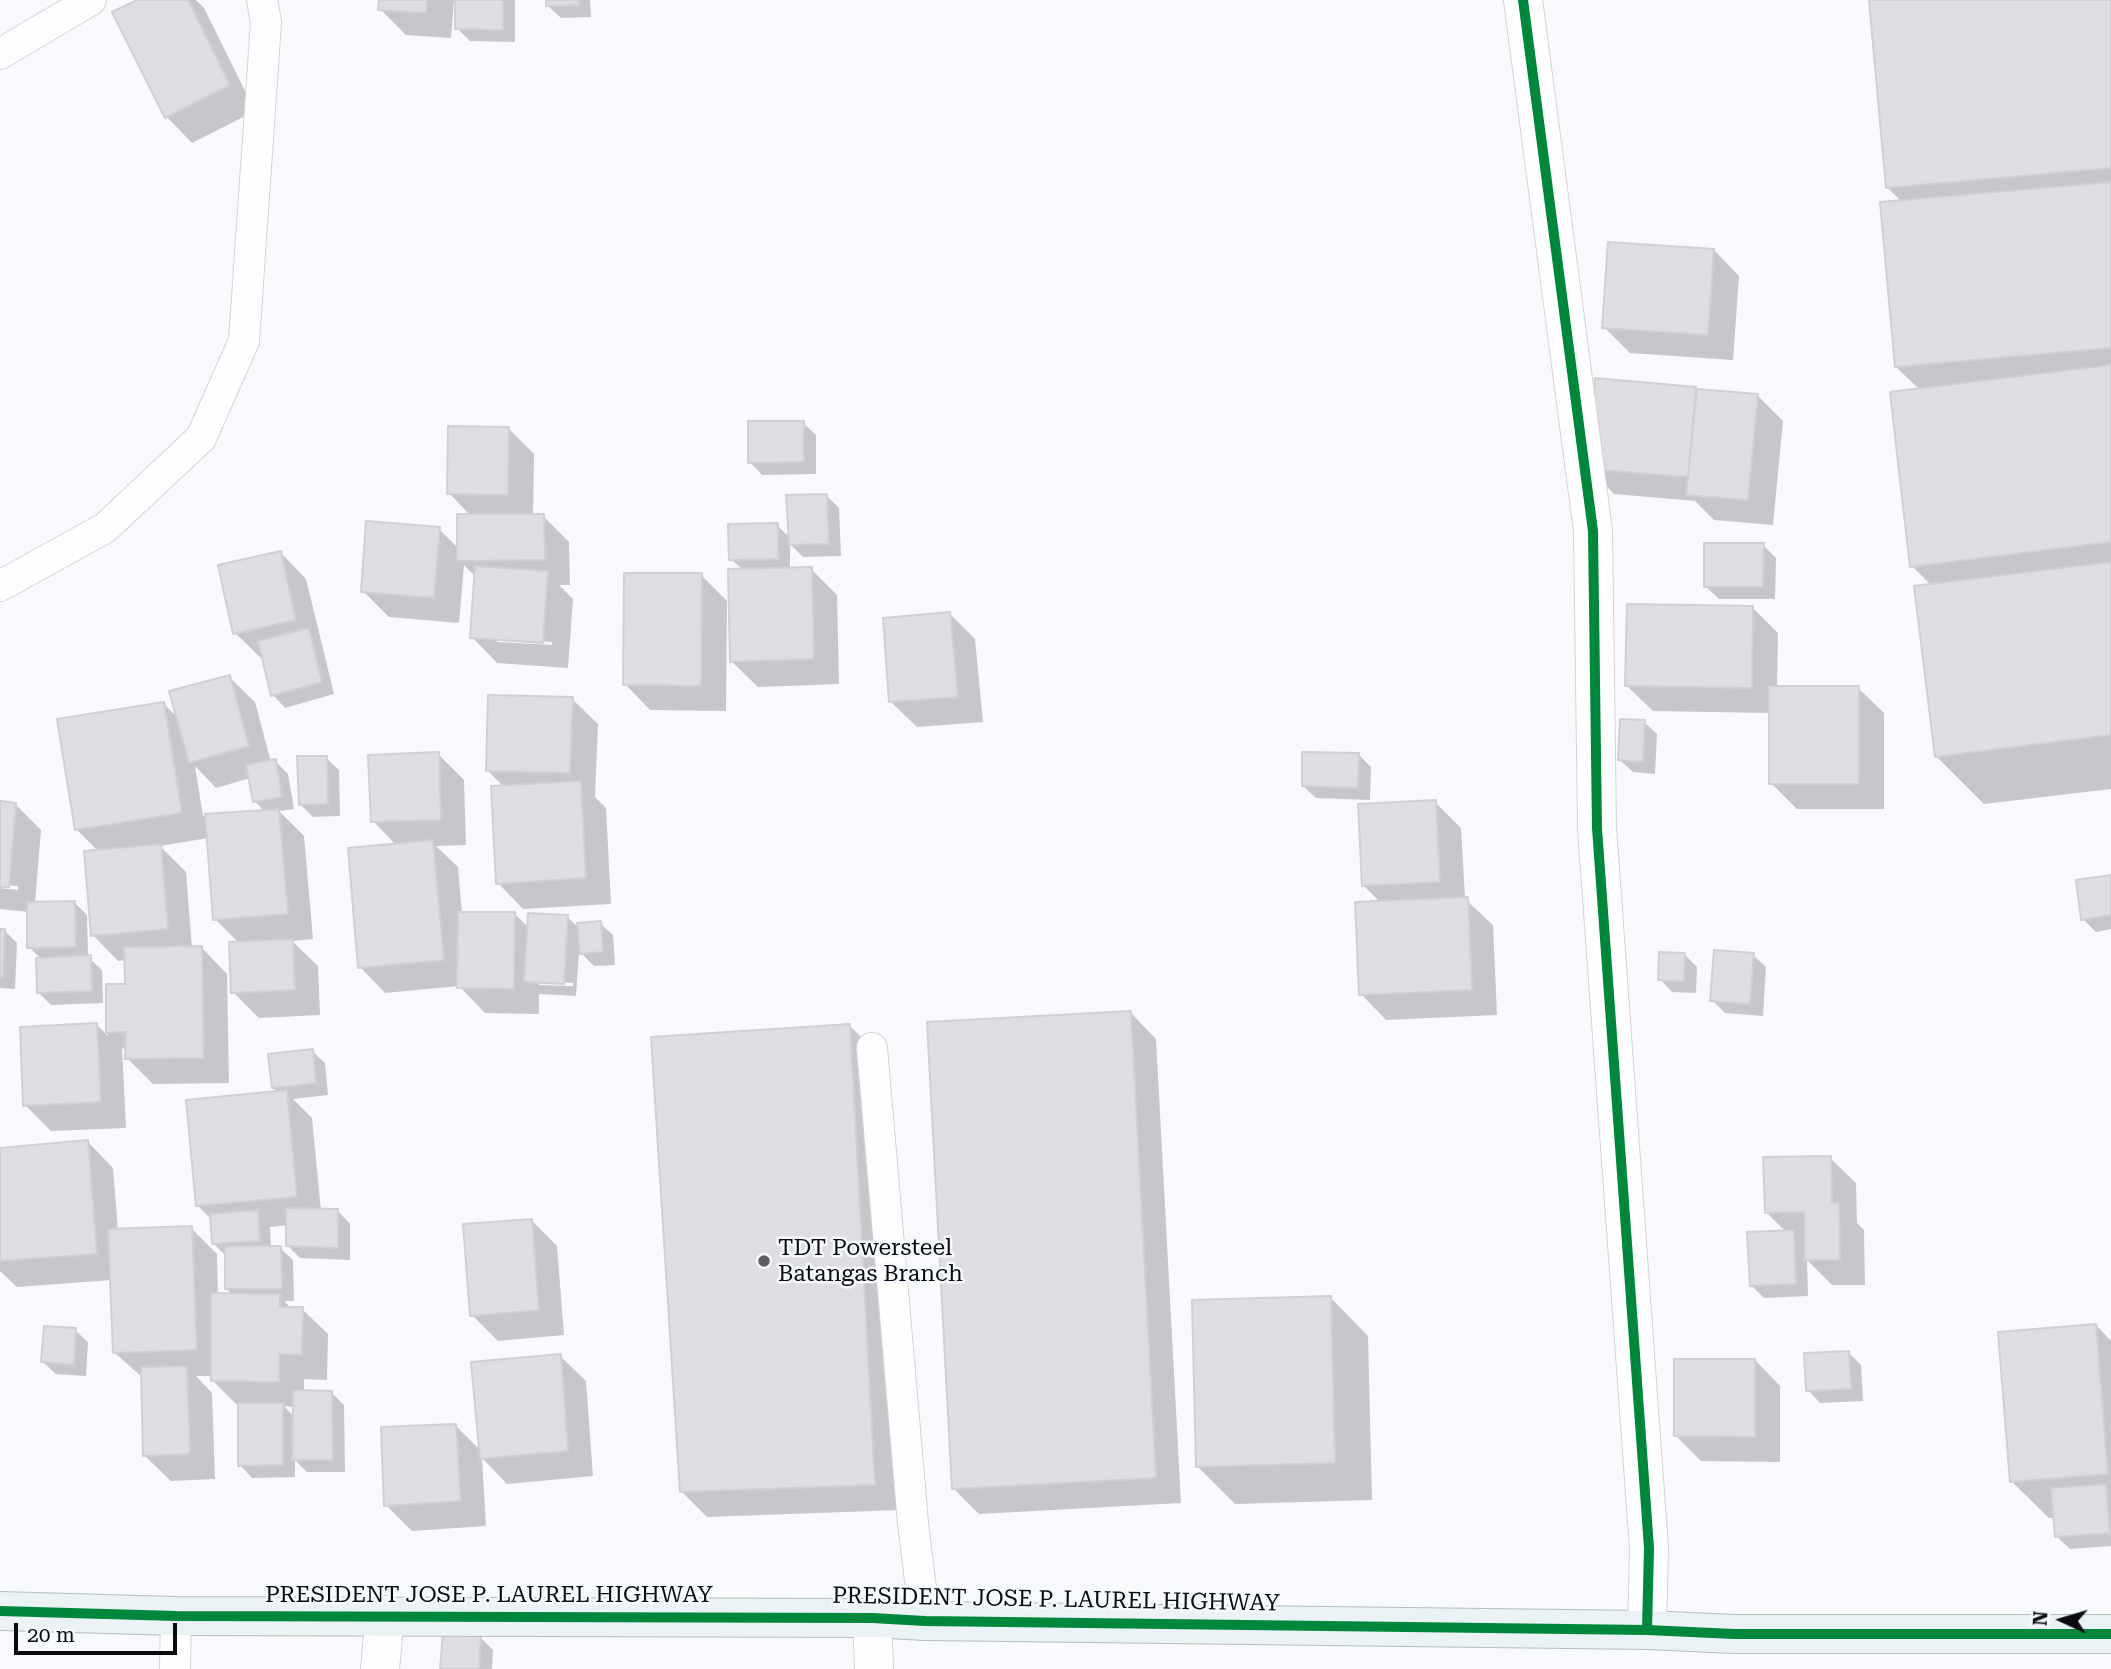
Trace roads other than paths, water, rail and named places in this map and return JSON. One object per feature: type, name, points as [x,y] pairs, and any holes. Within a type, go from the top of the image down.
[{"type":"highway","name":"PRESIDENT JOSE P. LAUREL HIGHWAY","points":[[0,1611],[176,1616],[872,1618],[925,1621],[1647,1630],[1734,1634],[2111,1634]]},
{"type":"street","points":[[1523,0],[1593,531],[1597,828],[1649,1548],[1647,1630]]},
{"type":"street","points":[[380,1669],[385,1615]]},
{"type":"street","points":[[872,1618],[874,1669]]},
{"type":"lane","points":[[0,54],[91,0]]},
{"type":"lane","points":[[0,586],[105,528],[201,438],[244,341],[266,22],[262,0]]},
{"type":"lane","points":[[872,1048],[925,1621]]},
{"type":"lane","points":[[174,1669],[176,1616]]},
{"type":"place","name":"TDT Powersteel Batangas Branch","points":[[764,1261]]}]
